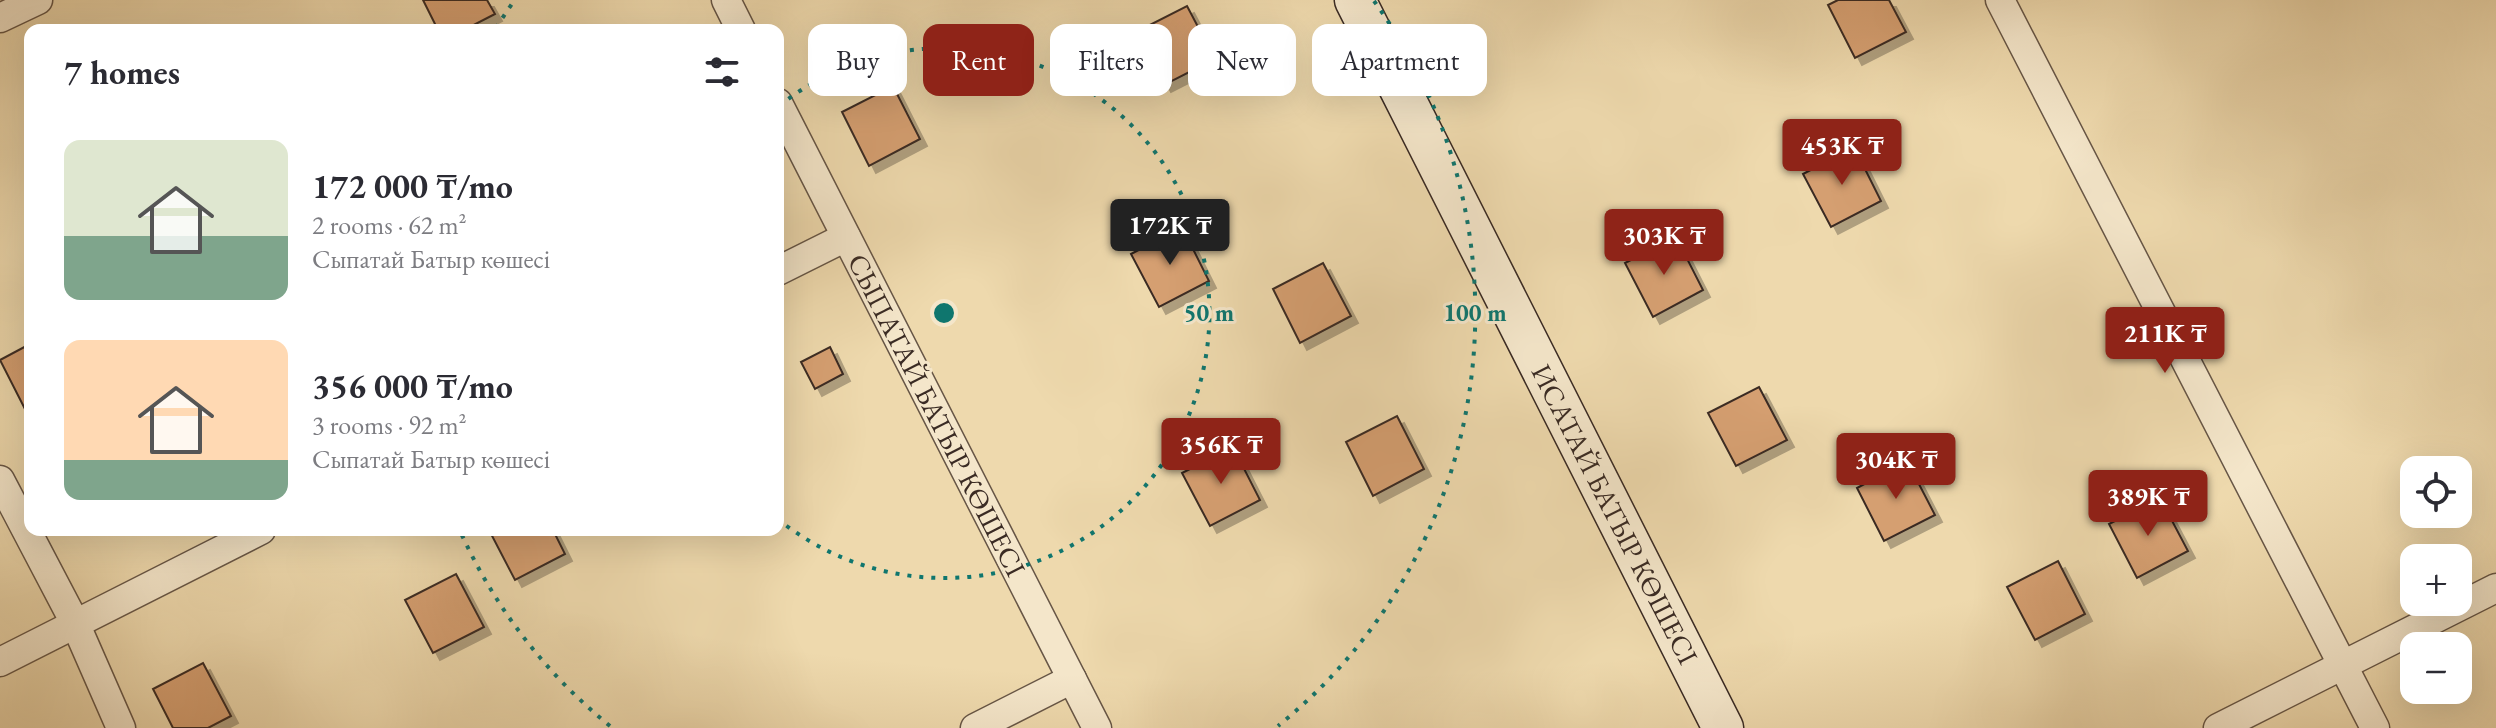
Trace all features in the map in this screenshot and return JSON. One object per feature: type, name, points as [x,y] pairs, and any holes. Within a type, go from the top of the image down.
[{"type":"street","points":[[0,18],[38,0]]},
{"type":"street","points":[[726,0],[738,24]]},
{"type":"street","name":"ИСАТАЙ БАТЫР КӨШЕСІ","points":[[1355,0],[1723,728]]},
{"type":"street","points":[[2000,0],[2375,728]]},
{"type":"street","name":"СЫПАТАЙ БАТЫР КӨШЕСІ","points":[[784,115],[1097,728]]},
{"type":"street","points":[[784,268],[846,237]]},
{"type":"street","points":[[0,480],[24,526]]},
{"type":"street","points":[[29,536],[75,623],[121,728]]},
{"type":"street","points":[[0,662],[249,536]]},
{"type":"street","points":[[2218,728],[2496,588]]},
{"type":"street","points":[[975,728],[1072,679]]},
{"type":"building","points":[[423,0],[487,0],[495,14],[476,24],[435,24]]},
{"type":"building","points":[[1838,0],[1889,0],[1906,32],[1855,58],[1828,5]]},
{"type":"building","points":[[1187,6],[1197,24],[1188,24],[1188,73],[1172,81],[1172,24],[1152,24]]},
{"type":"building","points":[[873,96],[898,96],[920,139],[869,166],[842,112]]},
{"type":"building","points":[[1854,147],[1881,201],[1831,227],[1803,174]]},
{"type":"building","points":[[1182,227],[1209,281],[1159,307],[1131,254]]},
{"type":"building","points":[[1676,237],[1703,290],[1653,317],[1625,263]]},
{"type":"building","points":[[1323,263],[1351,316],[1300,343],[1273,289]]},
{"type":"building","points":[[24,347],[24,407],[0,360]]},
{"type":"building","points":[[830,347],[843,374],[815,389],[801,362]]},
{"type":"building","points":[[1759,387],[1787,440],[1736,466],[1708,413]]},
{"type":"building","points":[[1397,416],[1424,469],[1373,496],[1346,442]]},
{"type":"building","points":[[1233,447],[1260,500],[1210,526],[1182,473]]},
{"type":"building","points":[[1907,461],[1935,515],[1884,541],[1857,488]]},
{"type":"building","points":[[2160,498],[2188,551],[2137,578],[2109,524]]},
{"type":"building","points":[[492,536],[556,536],[565,554],[515,580]]},
{"type":"building","points":[[2058,561],[2085,614],[2035,640],[2007,587]]},
{"type":"building","points":[[456,574],[484,627],[433,653],[405,600]]},
{"type":"building","points":[[203,663],[231,716],[208,728],[173,728],[153,689]]}]
